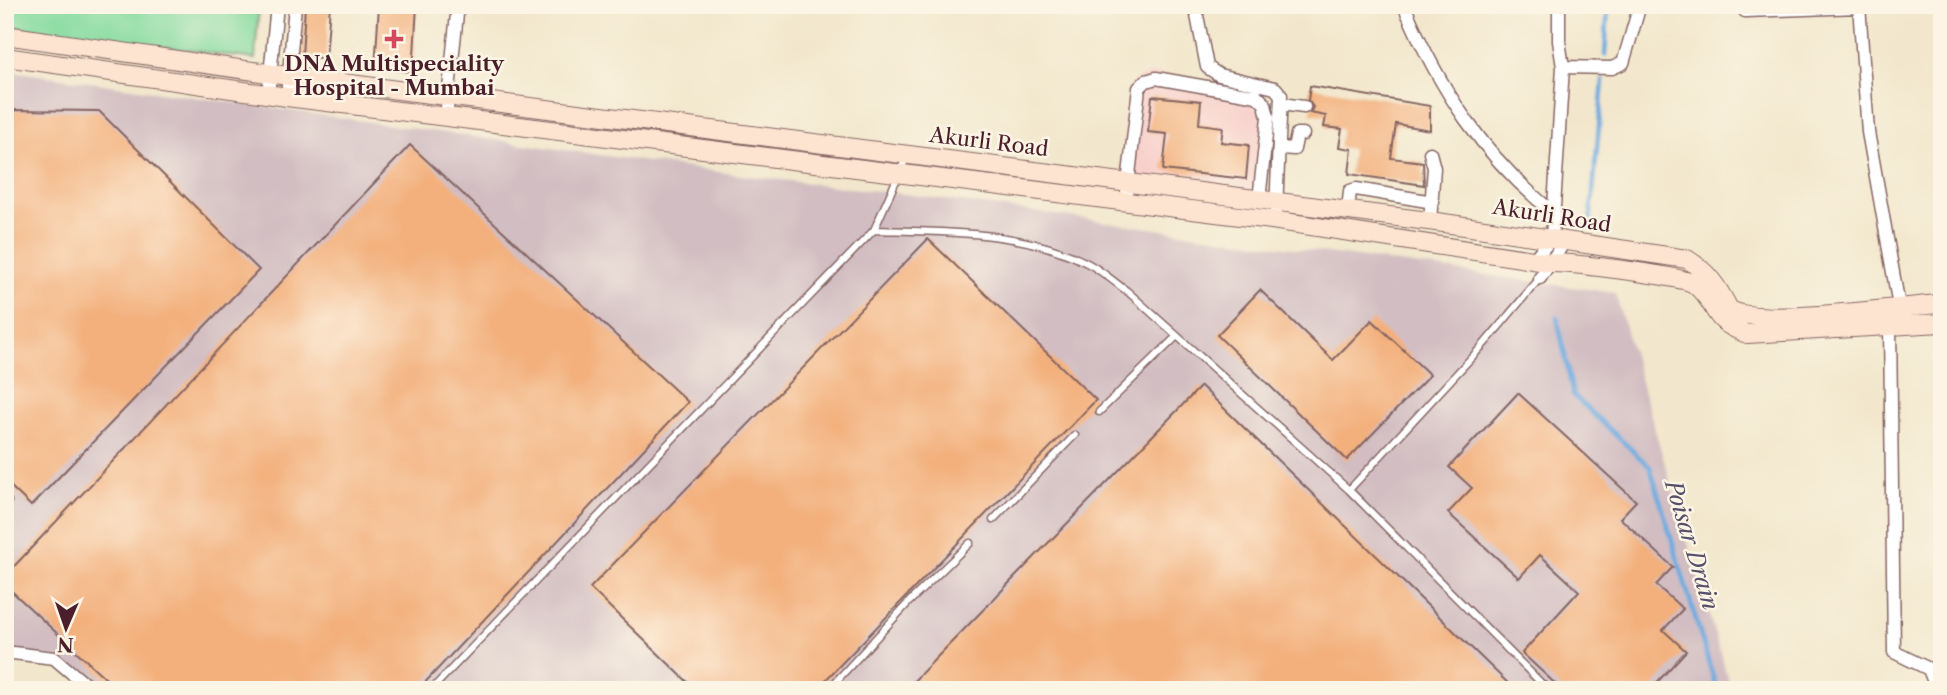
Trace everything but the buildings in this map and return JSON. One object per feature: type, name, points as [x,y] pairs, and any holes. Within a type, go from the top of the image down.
[{"type":"street","points":[[268,94],[277,5]]},
{"type":"street","points":[[287,97],[295,5]]},
{"type":"street","points":[[446,117],[458,5]]},
{"type":"street","points":[[1195,5],[1207,67],[1219,75],[1275,88],[1281,95],[1280,148],[1268,200]]},
{"type":"street","points":[[1404,5],[1426,57],[1480,142],[1519,185],[1554,213]]},
{"type":"street","points":[[1540,278],[1543,261],[1558,239],[1554,213],[1563,67],[1559,41],[1559,5]]},
{"type":"street","points":[[1563,67],[1612,68],[1623,63],[1640,5]]},
{"type":"street","points":[[1745,11],[1859,6],[1868,132],[1899,306]]},
{"type":"street","name":"Akurli Road","points":[[5,36],[386,89],[1437,222],[1686,259],[1704,270],[1719,289],[1729,309],[1747,317],[1786,318],[1942,304]]},
{"type":"street","points":[[32,61],[36,40]]},
{"type":"street","points":[[112,73],[114,51]]},
{"type":"street","name":"Akurli Road","points":[[5,57],[385,110],[1275,220],[1543,261],[1586,264],[1611,271],[1678,277],[1693,283],[1707,298],[1718,320],[1747,334],[1942,323]]},
{"type":"street","points":[[1126,201],[1126,182],[1139,88],[1146,81],[1156,78],[1198,83],[1257,96],[1265,104],[1268,117],[1268,200],[1275,220]]},
{"type":"street","points":[[385,110],[386,89]]},
{"type":"street","points":[[1281,104],[1304,107]]},
{"type":"street","points":[[532,128],[533,107]]},
{"type":"street","points":[[618,139],[619,118]]},
{"type":"street","points":[[685,147],[686,127]]},
{"type":"street","points":[[742,154],[745,134]]},
{"type":"street","points":[[1280,148],[1294,149],[1297,134],[1303,134]]},
{"type":"street","points":[[815,163],[819,143]]},
{"type":"street","points":[[1430,153],[1434,168],[1433,202],[1439,245]]},
{"type":"street","points":[[1017,188],[1019,169]]},
{"type":"street","points":[[1348,211],[1350,191],[1356,189],[1433,202]]},
{"type":"street","points":[[1890,326],[1894,652],[1929,668],[1937,690]]},
{"type":"street","points":[[5,652],[54,658],[92,690]]},
{"type":"lane","points":[[431,690],[874,230],[907,155]]},
{"type":"lane","points":[[874,230],[987,236],[1064,253],[1090,264],[1127,291],[1349,491],[1548,690]]},
{"type":"lane","points":[[1349,491],[1485,343],[1540,278]]},
{"type":"lane","points":[[1099,412],[1177,336]]},
{"type":"lane","points":[[993,520],[1075,435]]},
{"type":"lane","points":[[828,690],[910,601],[970,543]]},
{"type":"shaded area","points":[[5,70],[747,176],[912,195],[1615,293],[1731,690],[91,690],[54,658],[5,652]]},
{"type":"shaded area","points":[[1151,73],[1254,89],[1277,105],[1266,195],[1120,176],[1129,88],[1138,78]]},
{"type":"green space","points":[[5,5],[259,5],[255,59],[5,26]]},
{"type":"waterway","points":[[1605,55],[1608,5]]},
{"type":"waterway","points":[[1590,225],[1603,81]]},
{"type":"waterway","name":"Poisar Drain","points":[[1557,317],[1573,395],[1650,467],[1717,690]]},
{"type":"place","name":"DNA Multispeciality Hospital - Mumbai","points":[[394,39]]}]
